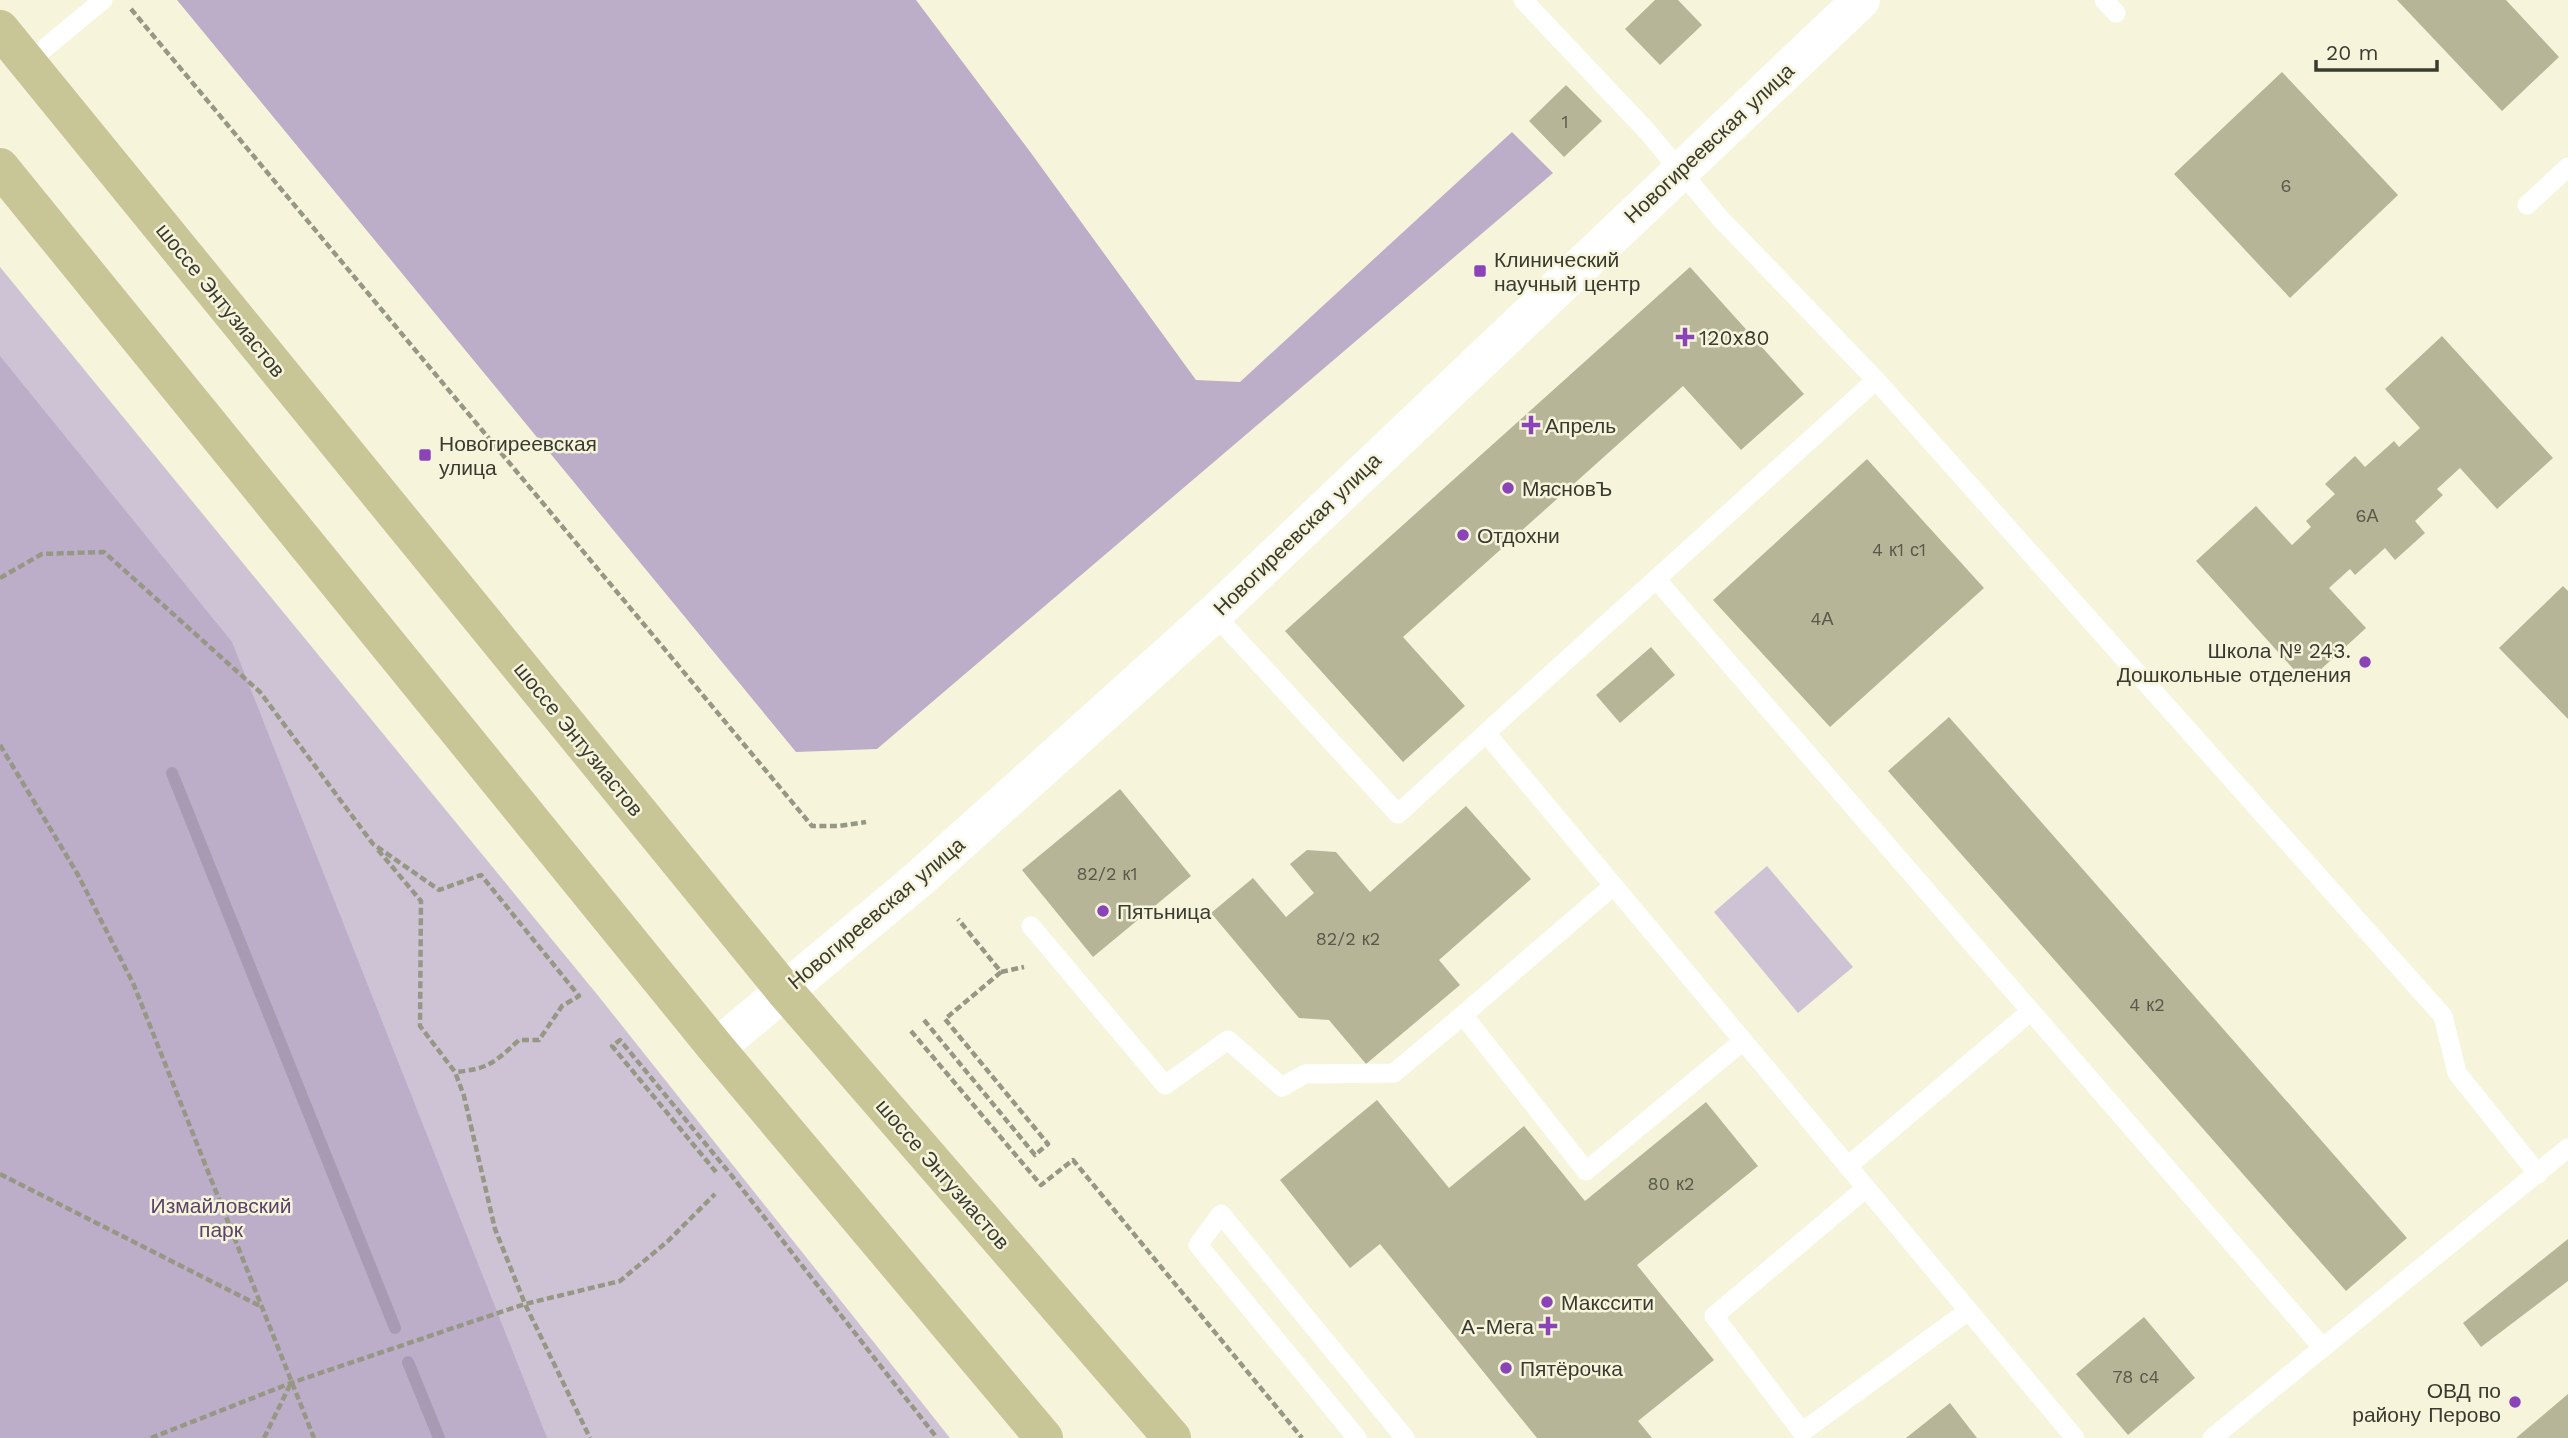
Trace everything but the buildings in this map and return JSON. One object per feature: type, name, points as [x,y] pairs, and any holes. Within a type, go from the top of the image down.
[{"type":"main road","name":"Новогиреевская улица","points":[[716,1048],[919,878],[1214,614],[1861,0]]},
{"type":"main road","name":"шоссе Энтузиастов","points":[[0,29],[784,990],[1172,1438]]},
{"type":"main road","points":[[0,167],[716,1048],[1044,1438]]},
{"type":"lane","points":[[27,63],[103,0]]},
{"type":"lane","points":[[1523,0],[1646,130],[1719,218],[1876,380],[2443,1016],[2457,1073],[2538,1174]]},
{"type":"lane","points":[[2527,205],[2568,167]]},
{"type":"lane","points":[[1214,614],[1398,814],[1876,380]]},
{"type":"lane","points":[[1656,579],[2323,1348]]},
{"type":"lane","points":[[1486,733],[2074,1438]]},
{"type":"lane","points":[[1031,926],[1165,1085],[1228,1040],[1282,1087],[1306,1074],[1394,1073],[1614,886]]},
{"type":"lane","points":[[1847,1166],[2031,1012]]},
{"type":"lane","points":[[1463,1015],[1586,1171],[1743,1041]]},
{"type":"lane","points":[[2212,1438],[2538,1174],[2565,1156]]},
{"type":"lane","points":[[1866,1188],[1714,1316],[1802,1432],[1968,1311]]},
{"type":"lane","points":[[1357,1438],[1199,1245],[1221,1214],[1405,1438]]},
{"type":"path","points":[[124,0],[812,826],[866,822]]},
{"type":"path","points":[[0,578],[42,554],[104,552],[260,692],[373,844],[421,901],[420,1026],[455,1072],[464,1096],[495,1229],[525,1304],[590,1438]]},
{"type":"path","points":[[0,745],[77,873],[133,984],[314,1438]]},
{"type":"path","points":[[373,844],[439,890],[481,875],[579,996],[562,1006],[539,1040],[519,1040],[495,1061],[479,1070],[455,1072]]},
{"type":"path","points":[[924,1020],[1035,1155],[1048,1144],[944,1019],[1001,972],[958,919]]},
{"type":"path","points":[[911,1031],[1041,1185],[1073,1160],[1302,1438]]},
{"type":"path","points":[[716,1172],[612,1046],[620,1040],[937,1438]]},
{"type":"path","points":[[0,1174],[260,1307]]},
{"type":"path","points":[[151,1438],[291,1382],[525,1304],[621,1281],[668,1241],[715,1194]]},
{"type":"path","points":[[264,1438],[291,1382]]},
{"type":"green space","points":[[177,0],[916,0],[1196,380],[1240,382],[1512,132],[1553,173],[877,749],[796,752]]},
{"type":"green space","name":"Измайловский парк","points":[[0,267],[600,998],[950,1438],[0,1438]]},
{"type":"green space","name":"Измайловский парк","points":[[0,356],[232,642],[547,1438],[0,1438]]},
{"type":"green space","points":[[1767,866],[1853,967],[1798,1013],[1714,912]]},
{"type":"waterway","points":[[172,773],[395,1328]]},
{"type":"waterway","points":[[408,1362],[439,1438]]},
{"type":"place","name":"Клинический научный центр","points":[[1480,271]]},
{"type":"place","name":"120x80","points":[[1685,337]]},
{"type":"place","name":"Апрель","points":[[1531,425]]},
{"type":"place","name":"Новогиреевская улица","points":[[425,455]]},
{"type":"place","name":"МясновЪ","points":[[1508,488]]},
{"type":"place","name":"Отдохни","points":[[1463,535]]},
{"type":"place","name":"Школа № 243. Дошкольные отделения","points":[[2365,662]]},
{"type":"place","name":"Пятьница","points":[[1103,911]]},
{"type":"place","name":"Макссити","points":[[1547,1302]]},
{"type":"place","name":"А-Мега","points":[[1548,1326]]},
{"type":"place","name":"Пятёрочка","points":[[1506,1368]]},
{"type":"place","name":"ОВД по району Перово","points":[[2515,1402]]}]
